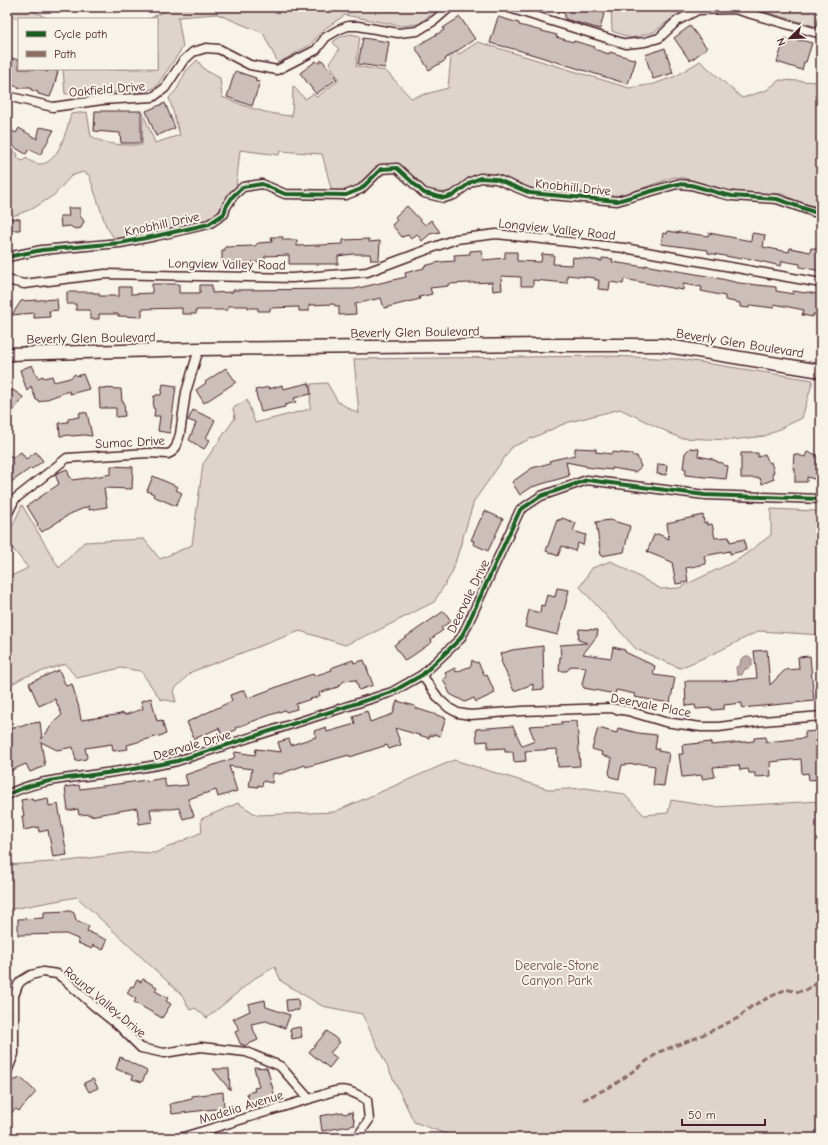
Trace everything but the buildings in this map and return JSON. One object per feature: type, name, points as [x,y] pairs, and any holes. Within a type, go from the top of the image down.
[{"type":"main road","name":"Beverly Glen Boulevard","points":[[7,354],[199,349],[661,345],[821,371]]},
{"type":"street","name":"Oakfield Drive","points":[[7,96],[53,107],[102,100],[153,97],[165,88],[183,61],[192,52],[206,48],[219,49],[250,65],[277,70],[316,50],[326,37],[348,26],[358,26],[398,34],[417,31],[435,20],[450,7]]},
{"type":"street","points":[[506,7],[626,44],[645,42],[659,38],[676,21],[698,10],[734,9],[821,34]]},
{"type":"street","name":"Knobhill Drive","points":[[7,258],[42,250],[120,243],[209,224],[224,214],[226,207],[233,196],[243,187],[262,184],[285,194],[346,195],[361,189],[381,169],[397,168],[424,193],[444,198],[454,195],[471,182],[480,178],[496,179],[530,193],[617,201],[677,184],[692,185],[732,196],[777,199],[814,212],[821,211]]},
{"type":"street","name":"Longview Valley Road","points":[[7,280],[24,284],[105,274],[292,278],[367,272],[456,239],[496,234],[624,248],[821,283]]},
{"type":"street","name":"Sumac Drive","points":[[7,515],[15,498],[68,458],[148,453],[168,454],[172,452],[176,447],[180,434],[186,392],[199,349]]},
{"type":"street","name":"Deervale Drive","points":[[7,796],[19,789],[44,781],[147,768],[177,761],[392,692],[422,675],[460,639],[520,510],[541,496],[587,480],[705,495],[821,499]]},
{"type":"street","name":"Deervale Place","points":[[422,675],[439,699],[449,708],[458,713],[470,715],[522,711],[610,708],[628,711],[665,722],[702,727],[719,727],[821,716]]},
{"type":"street","name":"Round Valley Drive","points":[[7,1072],[14,1054],[15,990],[21,981],[31,974],[50,972],[57,974],[64,979],[119,1026],[141,1048],[164,1053],[201,1047],[246,1052],[280,1066],[309,1099]]},
{"type":"street","points":[[309,1099],[334,1090],[351,1091],[367,1100],[369,1120],[358,1136],[349,1138]]},
{"type":"street","name":"Madelia Avenue","points":[[180,1138],[309,1099]]},
{"type":"green space","points":[[7,7],[27,7],[46,18],[18,18],[18,20],[7,14]]},
{"type":"green space","points":[[172,7],[440,7],[419,24],[401,26],[345,15],[323,30],[310,45],[278,63],[263,33],[217,14],[178,17],[183,47],[156,87],[147,91],[65,94],[63,70],[158,70],[158,18],[151,18]]},
{"type":"green space","points":[[611,7],[687,7],[654,32],[631,38],[612,31]]},
{"type":"green space","points":[[748,7],[821,7],[821,27],[818,27]]},
{"type":"green space","points":[[350,34],[360,36],[356,66],[386,71],[411,98],[448,88],[451,56],[448,50],[452,48],[459,54],[478,42],[629,88],[654,84],[676,76],[700,61],[742,98],[767,90],[779,80],[821,82],[821,207],[796,201],[783,194],[731,192],[684,178],[674,177],[632,192],[616,196],[602,197],[528,188],[501,177],[486,174],[471,178],[452,191],[444,194],[424,189],[407,170],[399,165],[386,165],[357,187],[348,191],[332,192],[322,154],[280,151],[279,155],[240,150],[236,187],[217,214],[208,221],[116,241],[106,226],[89,175],[83,172],[71,176],[54,195],[34,208],[16,215],[7,216],[7,146],[18,154],[17,158],[23,161],[26,158],[40,164],[47,162],[57,152],[61,144],[71,114],[87,112],[91,136],[103,142],[123,145],[142,145],[143,113],[155,143],[180,135],[169,98],[177,89],[186,71],[197,60],[205,70],[220,78],[222,97],[256,110],[292,116],[293,86],[305,99],[313,94],[317,97],[339,80],[329,63],[339,50],[333,42],[340,37]]},
{"type":"green space","points":[[609,356],[680,359],[813,380],[802,418],[765,436],[732,440],[680,438],[620,409],[566,423],[512,447],[474,501],[452,573],[434,602],[379,630],[345,645],[300,631],[191,672],[173,691],[176,702],[160,699],[141,671],[121,668],[77,678],[65,664],[24,677],[7,687],[7,578],[28,568],[7,541],[7,538],[22,505],[59,568],[84,542],[144,539],[160,559],[192,545],[203,464],[235,418],[233,408],[247,400],[255,423],[310,409],[311,384],[327,383],[338,402],[359,414],[354,359]]},
{"type":"green space","points":[[771,509],[815,511],[821,509],[821,635],[759,631],[715,653],[680,668],[636,649],[580,587],[592,568],[611,561],[661,589],[679,588],[739,559],[771,535]]},
{"type":"green space","name":"Deervale-Stone Canyon Park","points":[[454,760],[551,790],[586,788],[624,794],[644,815],[668,813],[671,800],[714,807],[821,801],[821,1138],[457,1138],[414,1122],[362,1014],[322,1006],[281,981],[275,967],[255,978],[207,1018],[195,1008],[190,1010],[182,995],[77,897],[7,910],[7,865],[68,861],[133,852],[155,853],[202,832],[201,819],[238,803],[257,815],[334,812]]},
{"type":"shaded area","points":[[749,656],[752,659],[752,666],[744,670],[742,675],[737,675],[736,667],[740,665],[741,659]]},
{"type":"marked path","points":[[583,1100],[614,1085],[659,1052],[696,1038],[738,1018],[752,1006],[786,989],[792,991],[805,990],[821,980]]},
{"type":"cycle path","points":[[7,258],[42,250],[120,243],[209,224],[224,214],[226,207],[233,196],[243,187],[262,184],[285,194],[346,195],[361,189],[381,169],[397,168],[424,193],[444,198],[454,195],[471,182],[480,178],[496,179],[530,193],[617,201],[677,184],[691,185],[732,196],[777,199],[814,212],[821,211]]},
{"type":"cycle path","points":[[7,795],[17,790],[49,781],[135,769],[177,761],[392,692],[422,675],[460,639],[520,510],[541,496],[587,480],[705,495],[821,499]]}]
